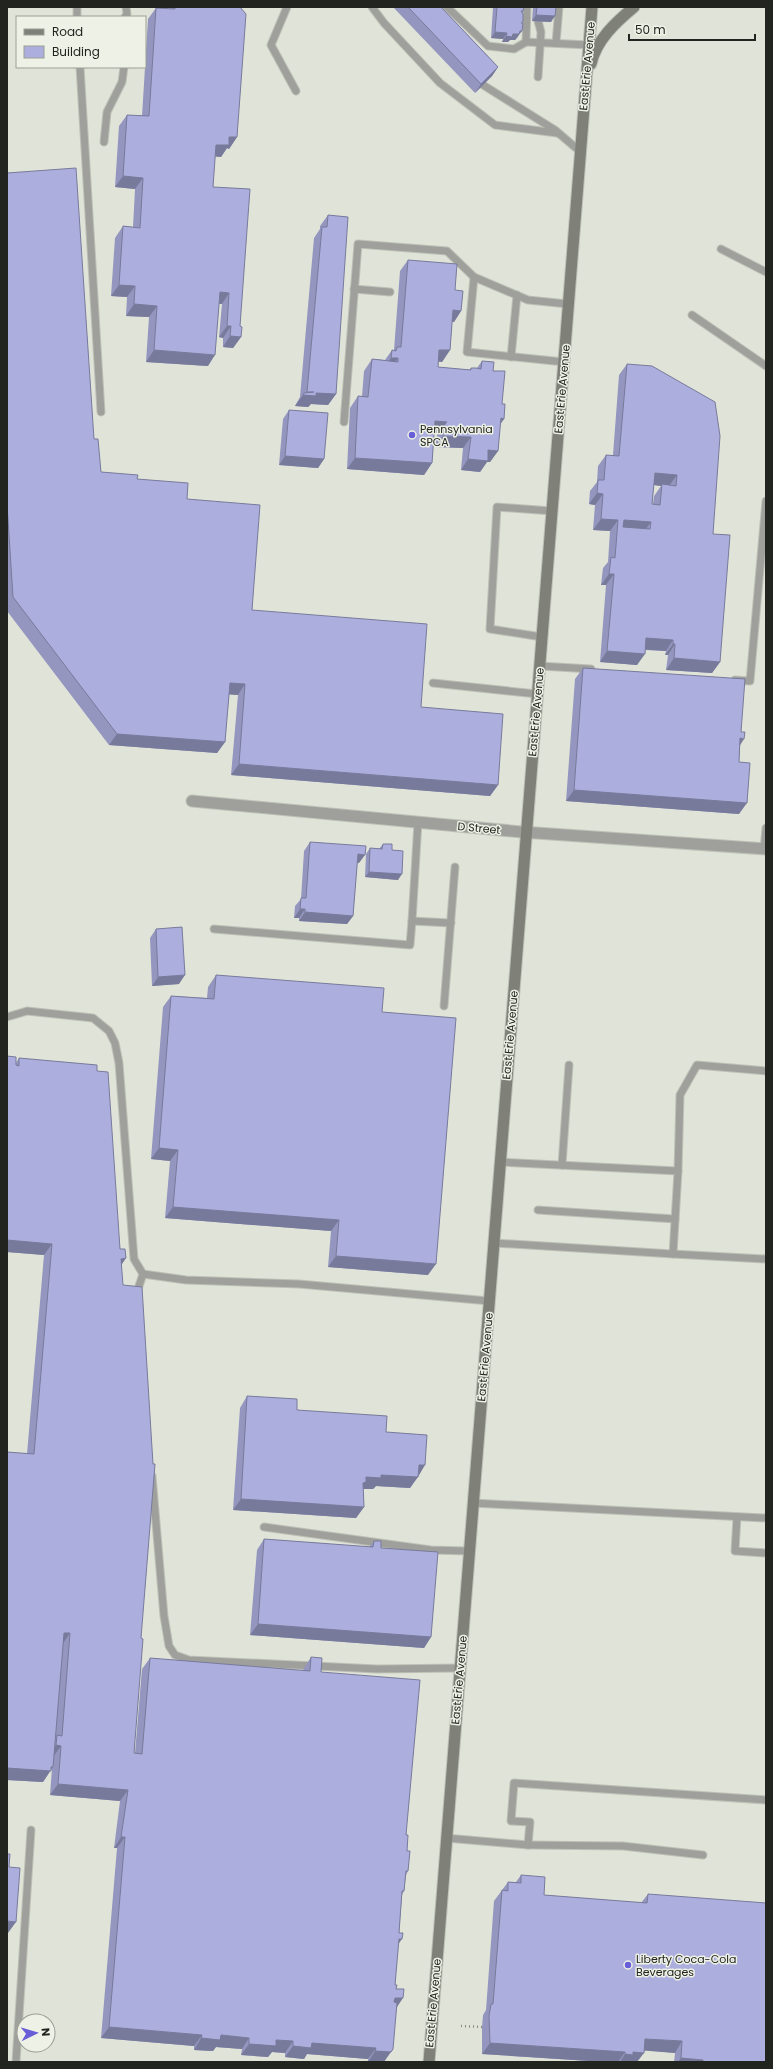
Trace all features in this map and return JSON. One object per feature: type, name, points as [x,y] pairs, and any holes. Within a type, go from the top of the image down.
[{"type":"main road","name":"East Erie Avenue","points":[[429,2062],[592,7]]},
{"type":"main road","points":[[585,88],[593,56],[612,26],[634,7]]},
{"type":"street","name":"D Street","points":[[192,801],[526,832],[765,849]]},
{"type":"lane","points":[[287,7],[271,45],[296,91]]},
{"type":"lane","points":[[372,7],[384,23],[440,83],[495,125],[557,133]]},
{"type":"lane","points":[[447,7],[488,46],[514,49],[526,42],[589,45]]},
{"type":"lane","points":[[526,42],[527,7]]},
{"type":"lane","points":[[556,43],[559,7]]},
{"type":"lane","points":[[538,21],[541,32],[538,77]]},
{"type":"lane","points":[[541,32],[547,22]]},
{"type":"lane","points":[[80,68],[101,412]]},
{"type":"lane","points":[[104,142],[107,112],[122,82],[124,68]]},
{"type":"lane","points":[[482,85],[557,133],[576,148],[581,148]]},
{"type":"lane","points":[[344,422],[358,244],[447,251],[474,276],[528,300],[568,304]]},
{"type":"lane","points":[[721,249],[766,272]]},
{"type":"lane","points":[[474,276],[467,352],[564,362]]},
{"type":"lane","points":[[354,289],[390,292]]},
{"type":"lane","points":[[511,357],[518,295]]},
{"type":"lane","points":[[692,315],[766,366]]},
{"type":"lane","points":[[727,679],[750,681],[766,501]]},
{"type":"lane","points":[[542,637],[490,629],[497,507],[552,511]]},
{"type":"lane","points":[[540,666],[595,669]]},
{"type":"lane","points":[[433,683],[537,694]]},
{"type":"lane","points":[[214,929],[410,945],[418,822]]},
{"type":"lane","points":[[765,849],[766,828]]},
{"type":"lane","points":[[444,1006],[455,867]]},
{"type":"lane","points":[[412,921],[451,923]]},
{"type":"lane","points":[[7,1017],[27,1011],[93,1018],[109,1031],[115,1043],[119,1063],[134,1259],[143,1274],[135,1298],[136,1305]]},
{"type":"lane","points":[[562,1165],[569,1065]]},
{"type":"lane","points":[[673,1254],[678,1171],[680,1095],[697,1065],[766,1072]]},
{"type":"lane","points":[[500,1162],[678,1171]]},
{"type":"lane","points":[[538,1210],[675,1219]]},
{"type":"lane","points":[[494,1243],[766,1259]]},
{"type":"lane","points":[[143,1274],[186,1280],[299,1284],[489,1301]]},
{"type":"lane","points":[[152,1469],[164,1616],[169,1646],[175,1655],[189,1660],[377,1669],[460,1668]]},
{"type":"lane","points":[[473,1503],[766,1518]]},
{"type":"lane","points":[[737,1517],[735,1551],[766,1553]]},
{"type":"lane","points":[[264,1527],[431,1550],[469,1551]]},
{"type":"lane","points":[[528,1845],[530,1822],[512,1821],[514,1783],[766,1800]]},
{"type":"lane","points":[[16,2062],[31,1830]]},
{"type":"lane","points":[[446,1838],[528,1845],[623,1846],[702,1855]]},
{"type":"path","points":[[461,2026],[482,2028]]},
{"type":"building","points":[[175,7],[240,7],[246,14],[237,137],[229,137],[229,145],[216,145],[213,187],[250,189],[240,326],[242,327],[241,337],[230,336],[231,326],[227,326],[229,293],[220,292],[215,355],[154,350],[157,306],[134,304],[135,286],[119,285],[123,226],[140,228],[143,178],[123,176],[127,115],[149,116],[156,8],[175,9]]},
{"type":"building","points":[[408,7],[441,7],[498,67],[481,84]]},
{"type":"building","points":[[497,7],[524,7],[523,11],[521,11],[523,14],[523,21],[521,23],[523,23],[522,31],[520,31],[519,34],[513,34],[512,37],[506,36],[507,33],[495,32]]},
{"type":"building","points":[[537,7],[556,7],[555,16],[536,15]]},
{"type":"building","points":[[76,168],[94,439],[98,439],[101,472],[138,475],[137,479],[188,483],[187,499],[260,505],[252,610],[427,624],[421,707],[503,714],[498,785],[239,764],[245,684],[230,683],[225,742],[117,734],[13,597],[7,504],[7,173]]},
{"type":"building","points":[[328,215],[348,217],[336,394],[316,393],[316,396],[303,395],[304,393],[314,392],[307,392],[322,227],[327,227]]},
{"type":"building","points":[[408,260],[457,264],[455,290],[463,291],[461,311],[453,310],[450,350],[439,350],[438,367],[471,370],[471,368],[481,369],[482,361],[494,362],[493,371],[505,371],[502,404],[505,404],[504,419],[501,418],[498,451],[488,450],[488,461],[468,459],[471,437],[443,436],[445,424],[447,422],[435,421],[432,463],[355,458],[358,396],[368,397],[372,359],[398,362],[398,358],[391,358],[392,350],[396,351],[397,347],[401,347]]},
{"type":"building","points":[[627,364],[652,366],[715,402],[720,436],[713,534],[730,535],[720,662],[674,658],[675,644],[673,644],[673,640],[646,638],[645,654],[607,651],[614,574],[609,574],[611,557],[615,558],[618,520],[601,519],[603,494],[597,493],[598,480],[604,480],[606,455],[619,456]],"holes":[[[655,473],[677,475],[676,486],[662,484],[660,505],[652,504]],[[624,520],[651,522],[650,529],[623,527]]]},
{"type":"building","points":[[289,410],[328,413],[324,459],[285,456]]},
{"type":"building","points":[[583,668],[745,679],[741,732],[745,732],[744,739],[740,738],[739,762],[750,763],[747,803],[574,790]]},
{"type":"building","points":[[310,842],[366,846],[365,855],[358,854],[353,916],[305,912],[305,909],[300,909],[301,898],[306,898]]},
{"type":"building","points":[[383,844],[392,844],[392,850],[403,851],[402,874],[369,872],[370,848],[382,849]]},
{"type":"building","points":[[182,927],[185,975],[158,977],[156,929]]},
{"type":"building","points":[[216,975],[384,988],[382,1012],[456,1018],[436,1264],[336,1256],[339,1220],[173,1207],[178,1150],[159,1148],[171,996],[214,999]]},
{"type":"building","points":[[7,1056],[16,1057],[16,1065],[19,1066],[19,1058],[97,1065],[97,1071],[108,1072],[120,1249],[125,1249],[126,1258],[121,1259],[123,1285],[142,1287],[153,1464],[155,1464],[141,1638],[143,1639],[134,1753],[142,1754],[150,1658],[310,1671],[311,1657],[322,1658],[321,1672],[420,1680],[406,1835],[408,1835],[407,1851],[410,1851],[404,1891],[402,1891],[399,1933],[403,1933],[402,1939],[399,1939],[395,1985],[397,1985],[396,1989],[404,1989],[403,1998],[395,1998],[394,2002],[397,2003],[393,2049],[391,2052],[375,2051],[376,2048],[312,2043],[311,2048],[293,2046],[293,2041],[276,2040],[276,2046],[249,2044],[249,2038],[221,2035],[220,2040],[201,2038],[202,2035],[109,2027],[125,1837],[121,1837],[128,1790],[58,1784],[61,1746],[56,1745],[57,1735],[62,1736],[70,1633],[64,1633],[53,1767],[51,1767],[51,1771],[7,1768],[7,1452],[34,1454],[52,1244],[7,1240]]},
{"type":"building","points":[[247,1396],[297,1399],[297,1410],[387,1416],[386,1432],[427,1435],[425,1465],[419,1465],[418,1477],[381,1475],[381,1478],[366,1477],[366,1482],[363,1483],[364,1507],[241,1499]]},
{"type":"building","points":[[264,1539],[373,1547],[374,1541],[381,1541],[381,1548],[438,1552],[431,1637],[258,1624]]},
{"type":"building","points":[[7,1854],[10,1854],[9,1867],[20,1868],[16,1922],[7,1921]]},
{"type":"building","name":"Liberty Coca-Cola Beverages","points":[[521,1875],[545,1877],[544,1895],[647,1903],[648,1894],[766,1903],[766,2062],[703,2062],[703,2060],[681,2058],[682,2041],[645,2039],[644,2053],[633,2052],[633,2055],[625,2054],[625,2052],[490,2043],[489,2016],[491,2004],[493,2004],[502,1890],[508,1891],[508,1882],[521,1883]]},
{"type":"place","name":"Pennsylvania SPCA","points":[[412,435]]},
{"type":"place","name":"Liberty Coca-Cola Beverages","points":[[628,1965]]}]
